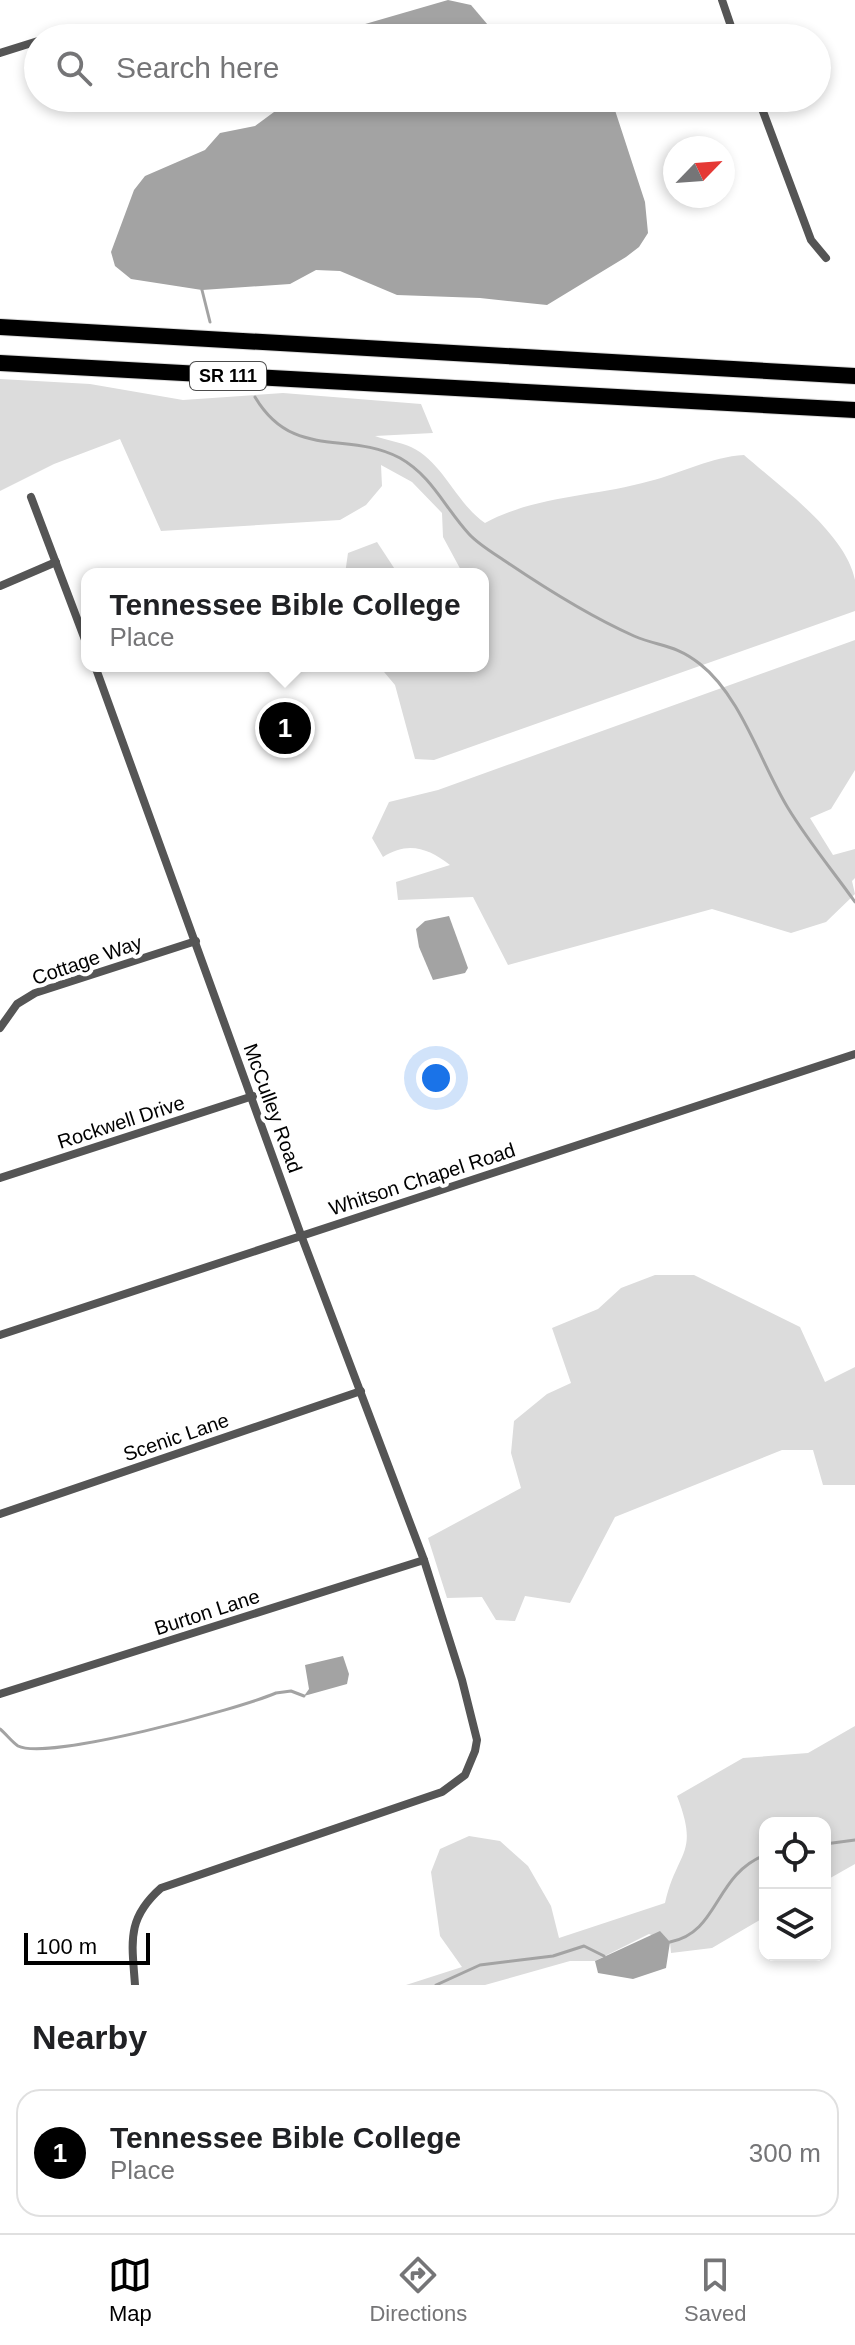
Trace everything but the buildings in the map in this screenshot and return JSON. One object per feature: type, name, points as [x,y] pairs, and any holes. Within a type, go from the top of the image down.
[{"type":"highway","name":"SR 111","points":[[0,327],[855,376]]},
{"type":"highway","name":"SR 111","points":[[0,363],[855,410]]},
{"type":"street","points":[[722,0],[730,24]]},
{"type":"street","points":[[0,53],[24,45]]},
{"type":"street","points":[[763,112],[811,240],[826,258]]},
{"type":"street","points":[[31,497],[81,629]]},
{"type":"street","points":[[0,586],[56,562]]},
{"type":"street","name":"McCulley Road","points":[[97,672],[301,1235],[424,1560],[477,1740],[465,1775],[442,1792],[161,1888],[141,1906],[135,1920],[135,1985]]},
{"type":"street","name":"Cottage Way","points":[[0,1028],[17,1004],[35,993],[196,941]]},
{"type":"street","name":"Whitson Chapel Road","points":[[0,1335],[855,1054]]},
{"type":"street","name":"Rockwell Drive","points":[[0,1178],[253,1096]]},
{"type":"street","name":"Scenic Lane","points":[[0,1514],[361,1391]]},
{"type":"street","name":"Burton Lane","points":[[0,1694],[424,1560]]},
{"type":"shaded area","points":[[448,0],[471,5],[487,24],[365,24]]},
{"type":"shaded area","points":[[274,112],[616,112],[645,202],[648,233],[639,247],[626,257],[547,305],[480,298],[397,295],[340,271],[316,270],[290,284],[202,290],[131,279],[115,266],[111,252],[134,190],[145,176],[205,150],[220,133],[255,126]]},
{"type":"shaded area","points":[[0,379],[90,384],[183,400],[283,393],[421,404],[433,433],[375,436],[407,445],[422,454],[485,523],[525,507],[629,486],[744,455],[809,511],[839,545],[855,580],[855,611],[434,760],[415,759],[395,685],[384,672],[489,672],[489,568],[460,568],[443,537],[442,513],[412,482],[381,465],[382,486],[366,505],[340,520],[161,531],[120,439],[54,464],[0,491]]},
{"type":"shaded area","points":[[377,542],[394,568],[346,568],[348,553]]},
{"type":"shaded area","points":[[855,640],[855,770],[831,809],[810,818],[833,855],[855,849],[855,878],[852,881],[855,894],[826,922],[791,933],[712,909],[508,965],[473,897],[398,900],[396,882],[450,865],[434,854],[418,849],[401,849],[383,857],[372,838],[389,802],[438,790]]},
{"type":"shaded area","points":[[449,916],[468,968],[465,973],[433,980],[419,947],[416,929],[425,921]]},
{"type":"shaded area","points":[[655,1275],[694,1275],[800,1327],[825,1382],[855,1367],[855,1485],[823,1485],[813,1450],[782,1450],[615,1517],[570,1603],[525,1596],[515,1621],[496,1620],[482,1597],[447,1598],[428,1538],[521,1488],[511,1453],[514,1421],[547,1394],[571,1383],[552,1328],[598,1309],[621,1288]]},
{"type":"shaded area","points":[[343,1656],[349,1674],[347,1684],[304,1696],[309,1689],[305,1665]]},
{"type":"shaded area","points":[[855,1726],[855,1864],[831,1878],[831,1817],[759,1817],[759,1921],[712,1948],[671,1953],[670,1942],[649,1934],[595,1961],[570,1961],[485,1985],[406,1985],[462,1967],[440,1936],[431,1872],[440,1849],[469,1836],[500,1841],[528,1866],[551,1906],[559,1938],[665,1903],[686,1842],[687,1830],[677,1796],[743,1758],[808,1753]]},
{"type":"shaded area","points":[[660,1931],[670,1942],[666,1968],[633,1979],[598,1973],[595,1961]]},
{"type":"waterway","points":[[202,290],[210,322]]},
{"type":"waterway","points":[[255,397],[270,417],[286,430],[322,441],[380,450],[400,458],[421,474],[460,524],[487,549],[601,620],[634,636],[675,649],[700,664],[739,712],[788,808],[855,902]]},
{"type":"waterway","points":[[0,1729],[18,1746],[36,1749],[66,1746],[186,1721],[276,1693],[291,1691],[304,1696]]},
{"type":"waterway","points":[[831,1843],[855,1840]]},
{"type":"waterway","points":[[670,1942],[698,1927],[736,1876],[759,1858]]},
{"type":"waterway","points":[[436,1985],[480,1965],[553,1956],[584,1946],[604,1956]]},
{"type":"place","name":"Tennessee Bible College","points":[[285,728]]}]
